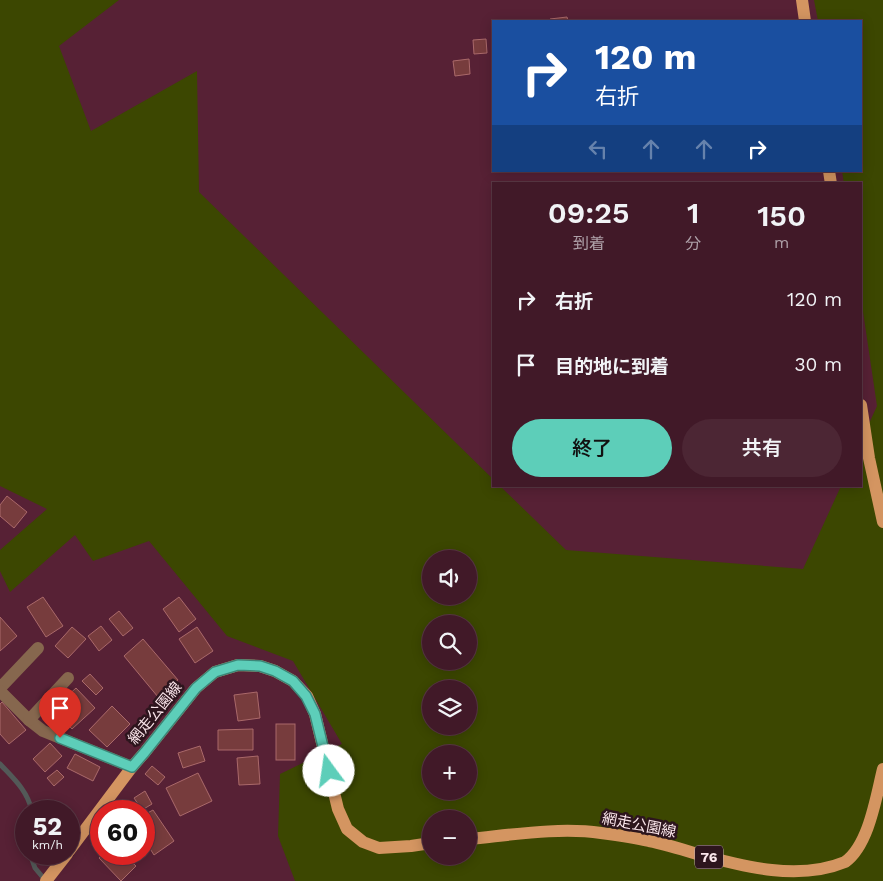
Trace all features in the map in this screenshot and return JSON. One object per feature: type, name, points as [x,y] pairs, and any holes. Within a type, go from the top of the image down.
[{"type":"main road","points":[[802,0],[805,20]]},
{"type":"main road","points":[[862,412],[869,458],[883,522]]},
{"type":"main road","name":"網走公園線","points":[[80,836],[132,767],[196,688],[215,672],[238,665],[260,666],[275,671],[293,681],[306,696],[315,714],[338,809],[347,829],[363,842],[379,848],[422,844]]},
{"type":"main road","name":"網走公園線","points":[[477,838],[564,831],[599,833],[650,841],[760,873],[781,877],[807,877],[828,872],[846,861],[858,850],[868,826],[883,769]]},
{"type":"main road","name":"網走公園線","points":[[46,881],[59,865]]},
{"type":"street","points":[[38,648],[0,689],[43,731],[132,767]]},
{"type":"street","points":[[30,720],[68,678]]},
{"type":"green space","points":[[0,0],[119,0],[59,46],[91,131],[197,71],[199,192],[492,478],[492,487],[501,487],[566,550],[803,569],[841,487],[862,487],[862,439],[877,406],[862,305],[862,182],[844,182],[842,172],[862,172],[862,20],[818,20],[814,0],[883,0],[883,881],[295,881],[278,836],[280,774],[342,744],[293,661],[227,636],[149,541],[93,561],[75,535],[10,592],[0,571],[0,550],[47,509],[0,486]]},
{"type":"building","points":[[567,17],[568,20],[550,20]]},
{"type":"building","points":[[486,39],[487,53],[474,54],[473,40]]},
{"type":"building","points":[[469,59],[470,74],[455,76],[453,61]]},
{"type":"building","points":[[7,496],[27,512],[14,528],[0,516],[0,505]]},
{"type":"building","points":[[43,597],[63,626],[46,637],[27,607]]},
{"type":"building","points":[[179,597],[196,619],[179,632],[163,609]]},
{"type":"building","points":[[119,611],[133,628],[123,636],[109,619]]},
{"type":"building","points":[[0,617],[17,636],[0,651]]},
{"type":"building","points":[[101,626],[112,640],[99,651],[88,636]]},
{"type":"building","points":[[72,627],[86,639],[68,658],[55,646]]},
{"type":"building","points":[[197,627],[213,651],[195,663],[179,639]]},
{"type":"building","points":[[143,639],[178,680],[158,697],[124,656]]},
{"type":"building","points":[[90,674],[103,688],[96,695],[82,681]]},
{"type":"building","points":[[76,688],[95,708],[72,729],[53,709]]},
{"type":"building","points":[[257,692],[260,718],[238,721],[234,695]]},
{"type":"building","points":[[2,702],[26,730],[9,744],[0,734],[0,704]]},
{"type":"building","points":[[112,706],[130,724],[107,747],[89,730]]},
{"type":"building","points":[[276,724],[295,724],[295,760],[276,760]]},
{"type":"building","points":[[253,729],[253,750],[218,750],[218,730]]},
{"type":"building","points":[[50,743],[62,756],[45,772],[33,759]]},
{"type":"building","points":[[200,746],[205,761],[183,768],[178,753]]},
{"type":"building","points":[[75,754],[100,767],[93,781],[67,768]]},
{"type":"building","points":[[258,756],[260,784],[239,785],[237,758]]},
{"type":"building","points":[[152,766],[165,777],[158,785],[145,774]]},
{"type":"building","points":[[57,770],[64,777],[54,786],[47,778]]},
{"type":"building","points":[[198,773],[212,801],[180,816],[166,788]]},
{"type":"building","points":[[145,791],[150,800],[135,800],[134,798]]},
{"type":"building","points":[[155,813],[174,841],[155,854]]},
{"type":"building","points":[[106,865],[136,866],[121,881]]},
{"type":"waterway","points":[[0,764],[15,780],[28,800]]},
{"type":"waterway","points":[[34,865],[46,881]]},
{"type":"route","points":[[60,738],[132,767],[196,688],[215,672],[238,665],[260,666],[275,671],[293,681],[306,696],[315,714],[329,771]]}]
